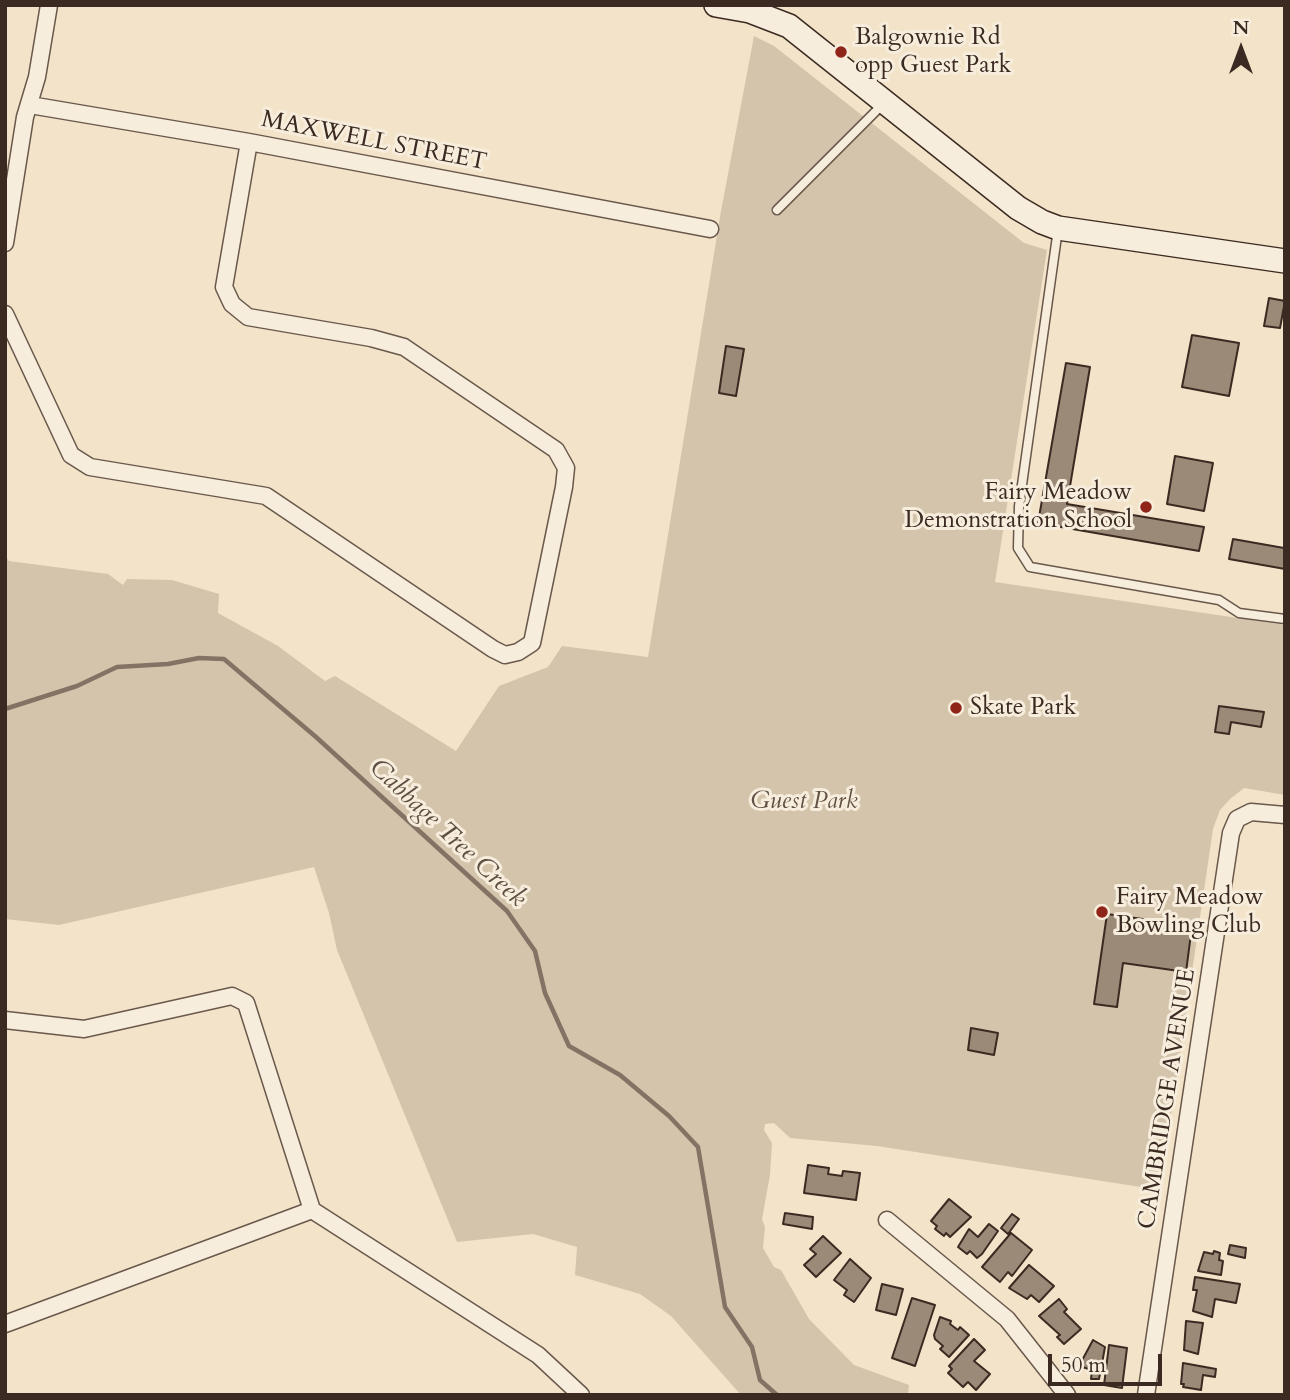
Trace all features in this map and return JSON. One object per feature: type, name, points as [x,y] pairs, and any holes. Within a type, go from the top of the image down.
[{"type":"main road","points":[[716,5],[750,11],[789,26],[1018,208],[1042,222],[1058,228],[1285,261]]},
{"type":"street","points":[[5,243],[10,189],[25,117],[37,77],[50,5]]},
{"type":"street","name":"MAXWELL STREET","points":[[30,105],[249,142],[710,229]]},
{"type":"street","points":[[5,314],[71,455],[90,467],[266,496],[493,649],[505,654],[518,652],[531,643],[564,487],[566,468],[556,450],[404,347],[371,338],[248,317],[232,304],[224,286],[249,142]]},
{"type":"street","name":"CAMBRIDGE AVENUE","points":[[1146,1395],[1231,833],[1237,819],[1251,812],[1285,815]]},
{"type":"street","points":[[5,1020],[84,1029],[232,996],[246,1003],[312,1210],[538,1355],[581,1395]]},
{"type":"street","points":[[5,1324],[312,1210]]},
{"type":"street","points":[[887,1220],[1007,1319],[1067,1395]]},
{"type":"lane","points":[[778,210],[884,103]]},
{"type":"lane","points":[[1058,228],[1019,506],[1018,548],[1030,567],[1219,600],[1239,613],[1285,619]]},
{"type":"green space","name":"Guest Park","points":[[754,36],[774,46],[1024,243],[1047,250],[995,582],[1285,625],[1285,795],[1244,788],[1220,810],[1213,829],[1160,1190],[877,1146],[790,1138],[774,1123],[765,1124],[764,1130],[772,1143],[770,1175],[762,1219],[765,1227],[763,1248],[774,1267],[781,1270],[809,1319],[854,1365],[909,1385],[908,1395],[741,1395],[671,1316],[640,1294],[575,1275],[577,1247],[533,1234],[457,1242],[337,950],[329,913],[314,867],[59,925],[5,919],[5,556],[9,561],[108,574],[123,585],[127,579],[172,580],[219,594],[218,613],[278,646],[325,681],[335,676],[456,751],[499,686],[548,667],[562,646],[648,657],[721,211]]},
{"type":"building","points":[[1269,298],[1285,301],[1280,328],[1264,326]]},
{"type":"building","points":[[1192,335],[1239,343],[1229,396],[1182,387]]},
{"type":"building","points":[[726,346],[744,349],[736,396],[719,393]]},
{"type":"building","points":[[1066,363],[1090,367],[1067,504],[1204,527],[1199,551],[1038,523]]},
{"type":"building","points":[[1175,456],[1213,463],[1204,511],[1167,504]]},
{"type":"building","points":[[1233,539],[1284,548],[1285,546],[1285,569],[1229,559]]},
{"type":"building","points":[[1219,706],[1264,712],[1261,727],[1231,722],[1229,734],[1215,732]]},
{"type":"building","points":[[1107,914],[1192,926],[1186,972],[1123,963],[1117,1007],[1094,1004]]},
{"type":"building","points":[[971,1028],[998,1033],[994,1055],[968,1050]]},
{"type":"building","points":[[808,1165],[829,1168],[828,1174],[842,1176],[843,1171],[860,1173],[856,1200],[804,1193]]},
{"type":"building","points":[[949,1199],[971,1217],[950,1237],[935,1229],[937,1226],[931,1221]]},
{"type":"building","points":[[785,1213],[813,1217],[812,1229],[783,1224]]},
{"type":"building","points":[[1012,1214],[1019,1219],[1008,1234],[1001,1228]]},
{"type":"building","points":[[989,1224],[998,1231],[977,1258],[970,1251],[967,1254],[958,1247],[969,1229],[978,1237]]},
{"type":"building","points":[[1011,1233],[1032,1250],[1012,1276],[1008,1272],[1000,1282],[982,1267]]},
{"type":"building","points":[[823,1236],[841,1253],[816,1277],[804,1265],[816,1254],[810,1249]]},
{"type":"building","points":[[1230,1245],[1246,1248],[1245,1258],[1228,1254]]},
{"type":"building","points":[[1214,1251],[1220,1253],[1219,1260],[1223,1261],[1221,1275],[1198,1271],[1204,1252],[1213,1254]]},
{"type":"building","points":[[850,1259],[871,1278],[854,1302],[844,1295],[847,1290],[834,1280]]},
{"type":"building","points":[[1029,1265],[1054,1286],[1039,1302],[1031,1295],[1027,1299],[1009,1288]]},
{"type":"building","points":[[1195,1277],[1240,1284],[1236,1303],[1215,1299],[1212,1317],[1193,1311],[1197,1290],[1193,1290]]},
{"type":"building","points":[[882,1284],[903,1289],[896,1315],[876,1310]]},
{"type":"building","points":[[912,1298],[935,1305],[915,1366],[892,1358]]},
{"type":"building","points":[[1059,1299],[1067,1309],[1064,1312],[1081,1329],[1064,1344],[1057,1337],[1060,1335],[1039,1316]]},
{"type":"building","points":[[940,1317],[951,1321],[950,1324],[958,1330],[960,1327],[969,1335],[949,1357],[940,1349],[943,1346],[934,1335]]},
{"type":"building","points":[[1186,1321],[1203,1323],[1198,1354],[1184,1350]]},
{"type":"building","points":[[974,1339],[985,1350],[974,1361],[990,1374],[976,1390],[968,1382],[963,1387],[948,1373],[952,1369],[949,1366]]},
{"type":"building","points":[[1093,1340],[1105,1347],[1099,1379],[1091,1379],[1092,1370],[1079,1366]]},
{"type":"building","points":[[1109,1345],[1127,1348],[1122,1388],[1104,1385]]},
{"type":"building","points":[[1183,1363],[1216,1369],[1215,1377],[1203,1375],[1201,1390],[1183,1387]]},
{"type":"waterway","name":"Cabbage Tree Creek","points":[[5,709],[77,686],[117,667],[168,664],[199,658],[224,659],[316,737],[507,911],[535,951],[545,993],[569,1046],[620,1075],[669,1116],[698,1147],[725,1307],[752,1347],[760,1380],[777,1395]]},
{"type":"place","name":"Balgownie Rd opp Guest Park","points":[[841,52]]},
{"type":"place","name":"Fairy Meadow Demonstration School","points":[[1146,507]]},
{"type":"place","name":"Skate Park","points":[[956,708]]},
{"type":"place","name":"Fairy Meadow Bowling Club","points":[[1102,912]]}]
